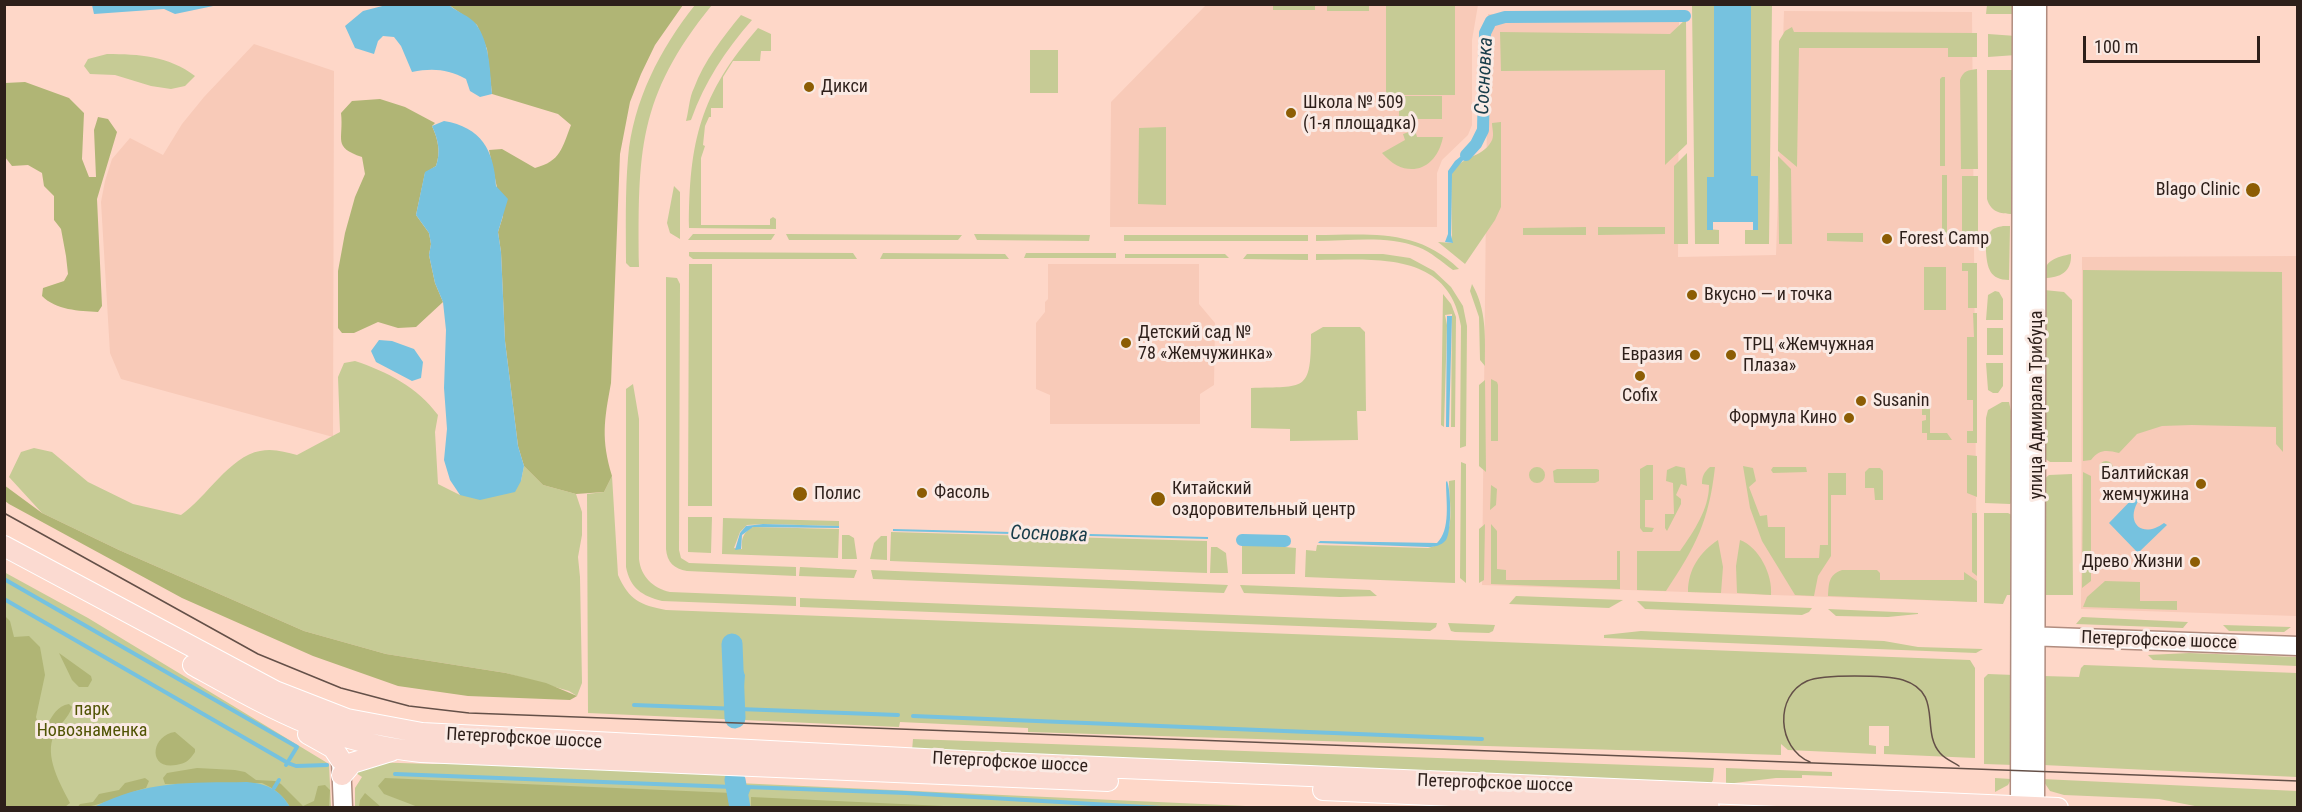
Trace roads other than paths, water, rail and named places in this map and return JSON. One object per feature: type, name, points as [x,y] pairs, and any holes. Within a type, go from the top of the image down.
[{"type":"main road","name":"Петергофское шоссе","points":[[4,546],[221,664],[316,709],[379,727],[454,735],[971,761],[2058,807]]},
{"type":"main road","name":"Петергофское шоссе","points":[[4,560],[258,701],[299,721],[342,751],[395,750],[1709,807]]},
{"type":"main road","points":[[316,709],[351,762],[395,750]]},
{"type":"main road","points":[[342,751],[353,734],[379,727]]},
{"type":"street","name":"улица Адмирала Трибуца","points":[[2022,4],[2029,636]]},
{"type":"street","name":"улица Адмирала Трибуца","points":[[2028,807],[2037,4]]},
{"type":"street","name":"Петергофское шоссе","points":[[2029,636],[2298,646]]},
{"type":"street","points":[[342,751],[343,807]]},
{"type":"water","points":[[92,4],[218,5],[175,14],[164,9],[94,14]]},
{"type":"water","points":[[390,4],[449,5],[473,21],[481,32],[487,49],[492,94],[480,97],[470,91],[466,79],[446,71],[412,72],[401,46],[394,37],[383,36],[378,41],[374,54],[355,48],[345,26],[363,11]]},
{"type":"water","points":[[1714,5],[1751,5],[1751,176],[1758,176],[1758,230],[1753,230],[1753,222],[1713,222],[1713,230],[1707,230],[1707,177],[1714,177]]},
{"type":"water","points":[[444,121],[467,129],[483,142],[492,162],[496,186],[508,199],[498,232],[505,341],[518,446],[524,466],[521,481],[515,492],[480,500],[460,495],[450,480],[444,460],[447,429],[444,388],[446,330],[443,302],[435,283],[429,255],[431,244],[429,233],[416,215],[425,172],[436,166],[438,161],[438,146],[432,126]]},
{"type":"water","points":[[1476,144],[1452,174],[1451,235],[1453,243],[1445,242],[1448,234],[1448,171],[1455,161]]},
{"type":"water","points":[[1447,316],[1452,316],[1449,427],[1446,427]]},
{"type":"water","points":[[379,340],[392,341],[414,349],[423,362],[421,378],[412,381],[376,362],[371,351]]},
{"type":"water","points":[[1447,481],[1450,520],[1446,540],[1440,545],[1428,547],[1318,543],[1320,541],[1437,543],[1446,523]]},
{"type":"water","name":"Балтийская жемчужина","points":[[2138,493],[2141,497],[2134,514],[2137,525],[2142,529],[2148,529],[2156,528],[2164,523],[2167,525],[2138,553],[2109,523]]},
{"type":"water","points":[[763,524],[839,526],[839,528],[753,527],[742,535],[741,549],[735,550],[740,533],[746,526]]},
{"type":"water","points":[[893,529],[1208,537],[1208,539],[893,531]]},
{"type":"water","points":[[732,644],[742,645],[741,666],[745,675],[742,710],[733,710],[733,682],[736,677],[733,673],[737,670],[736,652],[739,649]]},
{"type":"water","points":[[735,780],[751,788],[746,807],[737,807],[737,800],[729,786],[736,784]]},
{"type":"water","points":[[247,782],[273,789],[290,807],[94,807],[113,798],[150,787],[187,783]]},
{"type":"waterway","name":"Сосновка","points":[[1466,155],[1476,144],[1483,130],[1485,33],[1491,21],[1505,17],[1685,16]]},
{"type":"waterway","name":"Сосновка","points":[[1242,540],[1285,541]]},
{"type":"waterway","points":[[4,579],[297,747],[286,765]]},
{"type":"waterway","points":[[4,599],[288,763],[296,766],[327,765]]},
{"type":"waterway","name":"Сосновка","points":[[732,644],[735,718]]},
{"type":"waterway","points":[[634,705],[898,715]]},
{"type":"waterway","points":[[913,716],[1482,739]]},
{"type":"waterway","points":[[395,774],[733,787]]},
{"type":"waterway","points":[[274,788],[279,780]]},
{"type":"waterway","name":"Сосновка","points":[[735,780],[740,808]]},
{"type":"waterway","points":[[747,787],[906,793],[1162,808]]},
{"type":"tram line","points":[[4,513],[258,654],[341,688],[409,706],[469,713],[1841,762],[2298,781]]},
{"type":"tram line","points":[[1810,762],[1791,746],[1786,734],[1784,722],[1789,698],[1796,688],[1807,681],[1840,676],[1869,676],[1895,678],[1916,686],[1927,703],[1934,744],[1942,755],[1959,766]]},
{"type":"place","name":"Дикси","points":[[809,87]]},
{"type":"place","name":"Школа № 509 (1-я площадка)","points":[[1291,113]]},
{"type":"place","name":"Blago Clinic","points":[[2253,190]]},
{"type":"place","name":"Forest Camp","points":[[1887,239]]},
{"type":"place","name":"Вкусно — и точка","points":[[1692,295]]},
{"type":"place","name":"Детский сад № 78 «Жемчужинка»","points":[[1126,343]]},
{"type":"place","name":"Евразия","points":[[1695,355]]},
{"type":"place","name":"ТРЦ «Жемчужная Плаза»","points":[[1731,355]]},
{"type":"place","name":"Cofix","points":[[1640,376]]},
{"type":"place","name":"Susanin","points":[[1861,401]]},
{"type":"place","name":"Формула Кино","points":[[1849,418]]},
{"type":"place","name":"Балтийская жемчужина","points":[[2201,484]]},
{"type":"place","name":"Фасоль","points":[[922,493]]},
{"type":"place","name":"Полис","points":[[800,494]]},
{"type":"place","name":"Китайский оздоровительный центр","points":[[1158,499]]},
{"type":"place","name":"Древо Жизни","points":[[2195,562]]},
{"type":"park label","name":"парк Новознаменка","points":[[92,720]]}]
